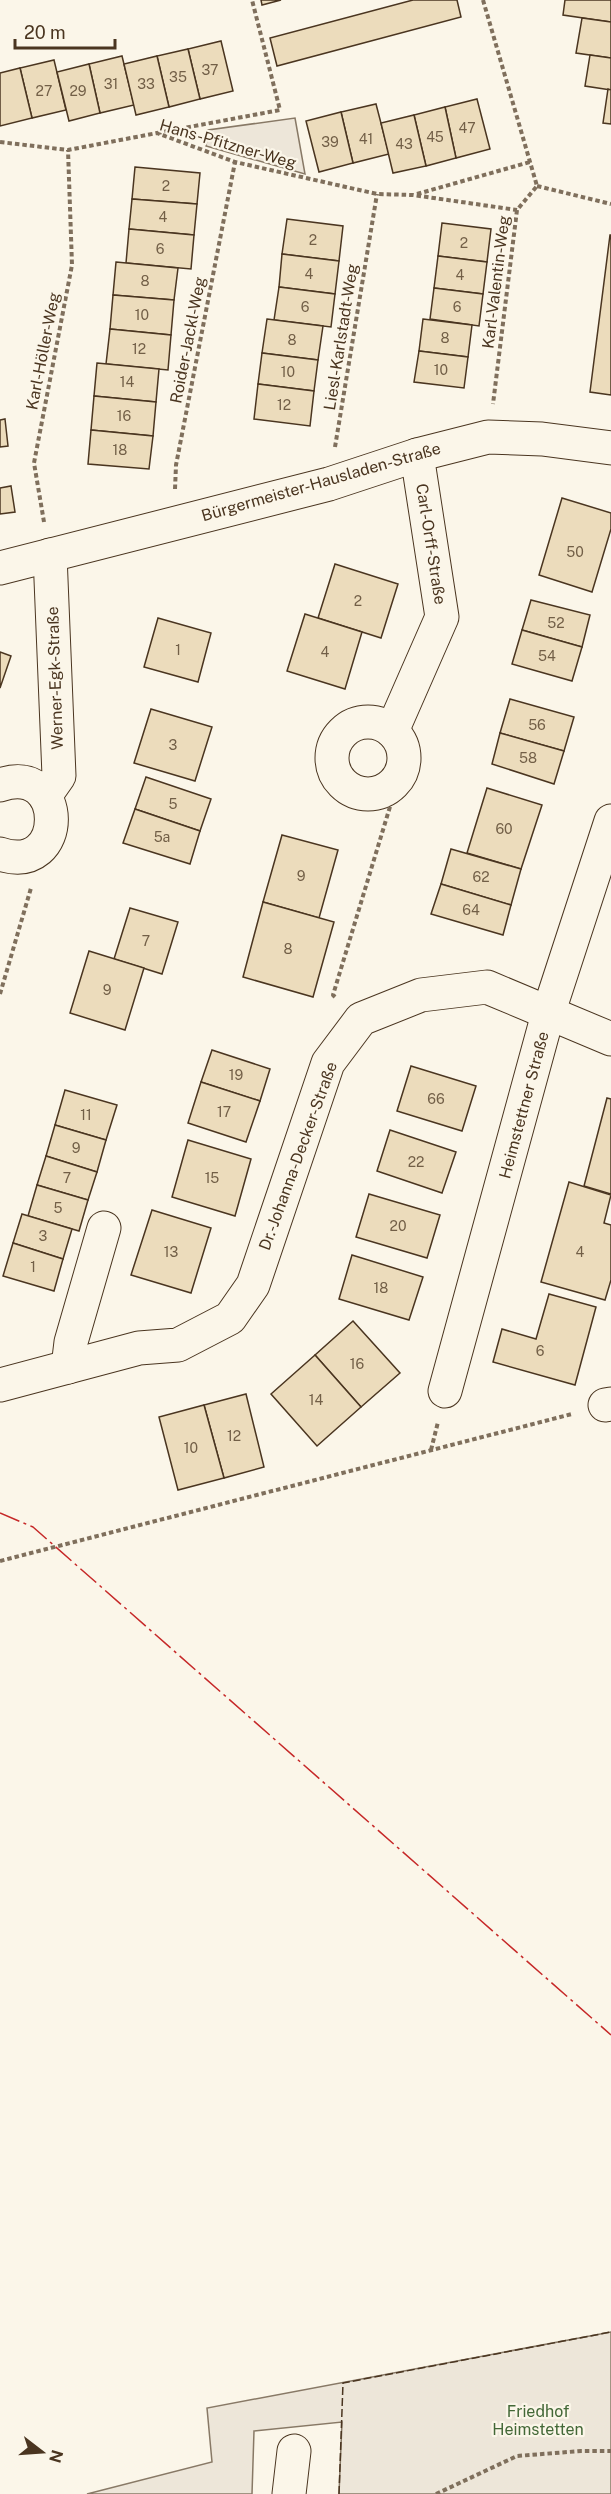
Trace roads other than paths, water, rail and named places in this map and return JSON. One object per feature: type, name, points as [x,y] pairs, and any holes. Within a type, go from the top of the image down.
[{"type":"street","name":"Bürgermeister-Hausladen-Straße","points":[[0,568],[329,484],[417,455],[488,437],[542,440],[611,448]]},
{"type":"street","name":"Carl-Orff-Straße","points":[[392,731],[442,617],[417,455]]},
{"type":"street","name":"Werner-Egk-Straße","points":[[45,796],[59,776],[50,555]]},
{"type":"street","points":[[360,722],[372,722],[392,731],[400,741],[404,753],[399,777],[390,786],[379,792],[367,794],[354,791],[336,776],[332,754],[335,743],[350,726],[360,722]]},
{"type":"street","points":[[0,785],[13,781],[26,783],[36,788],[45,796],[51,807],[53,820],[51,833],[44,844],[34,852],[10,857],[0,854]]},
{"type":"street","name":"Heimstettner Straße","points":[[445,1391],[548,1014],[611,821]]},
{"type":"street","name":"Dr.-Johanna-Decker-Straße","points":[[0,1385],[139,1348],[178,1345],[230,1318],[252,1285],[328,1063],[361,1019],[421,995],[487,987],[548,1014]]},
{"type":"street","points":[[548,1014],[611,1039]]},
{"type":"street","points":[[68,1367],[71,1342],[104,1228]]},
{"type":"street","points":[[289,2494],[294,2451]]},
{"type":"park label","name":"Friedhof Heimstetten","points":[[538,2420]]}]
